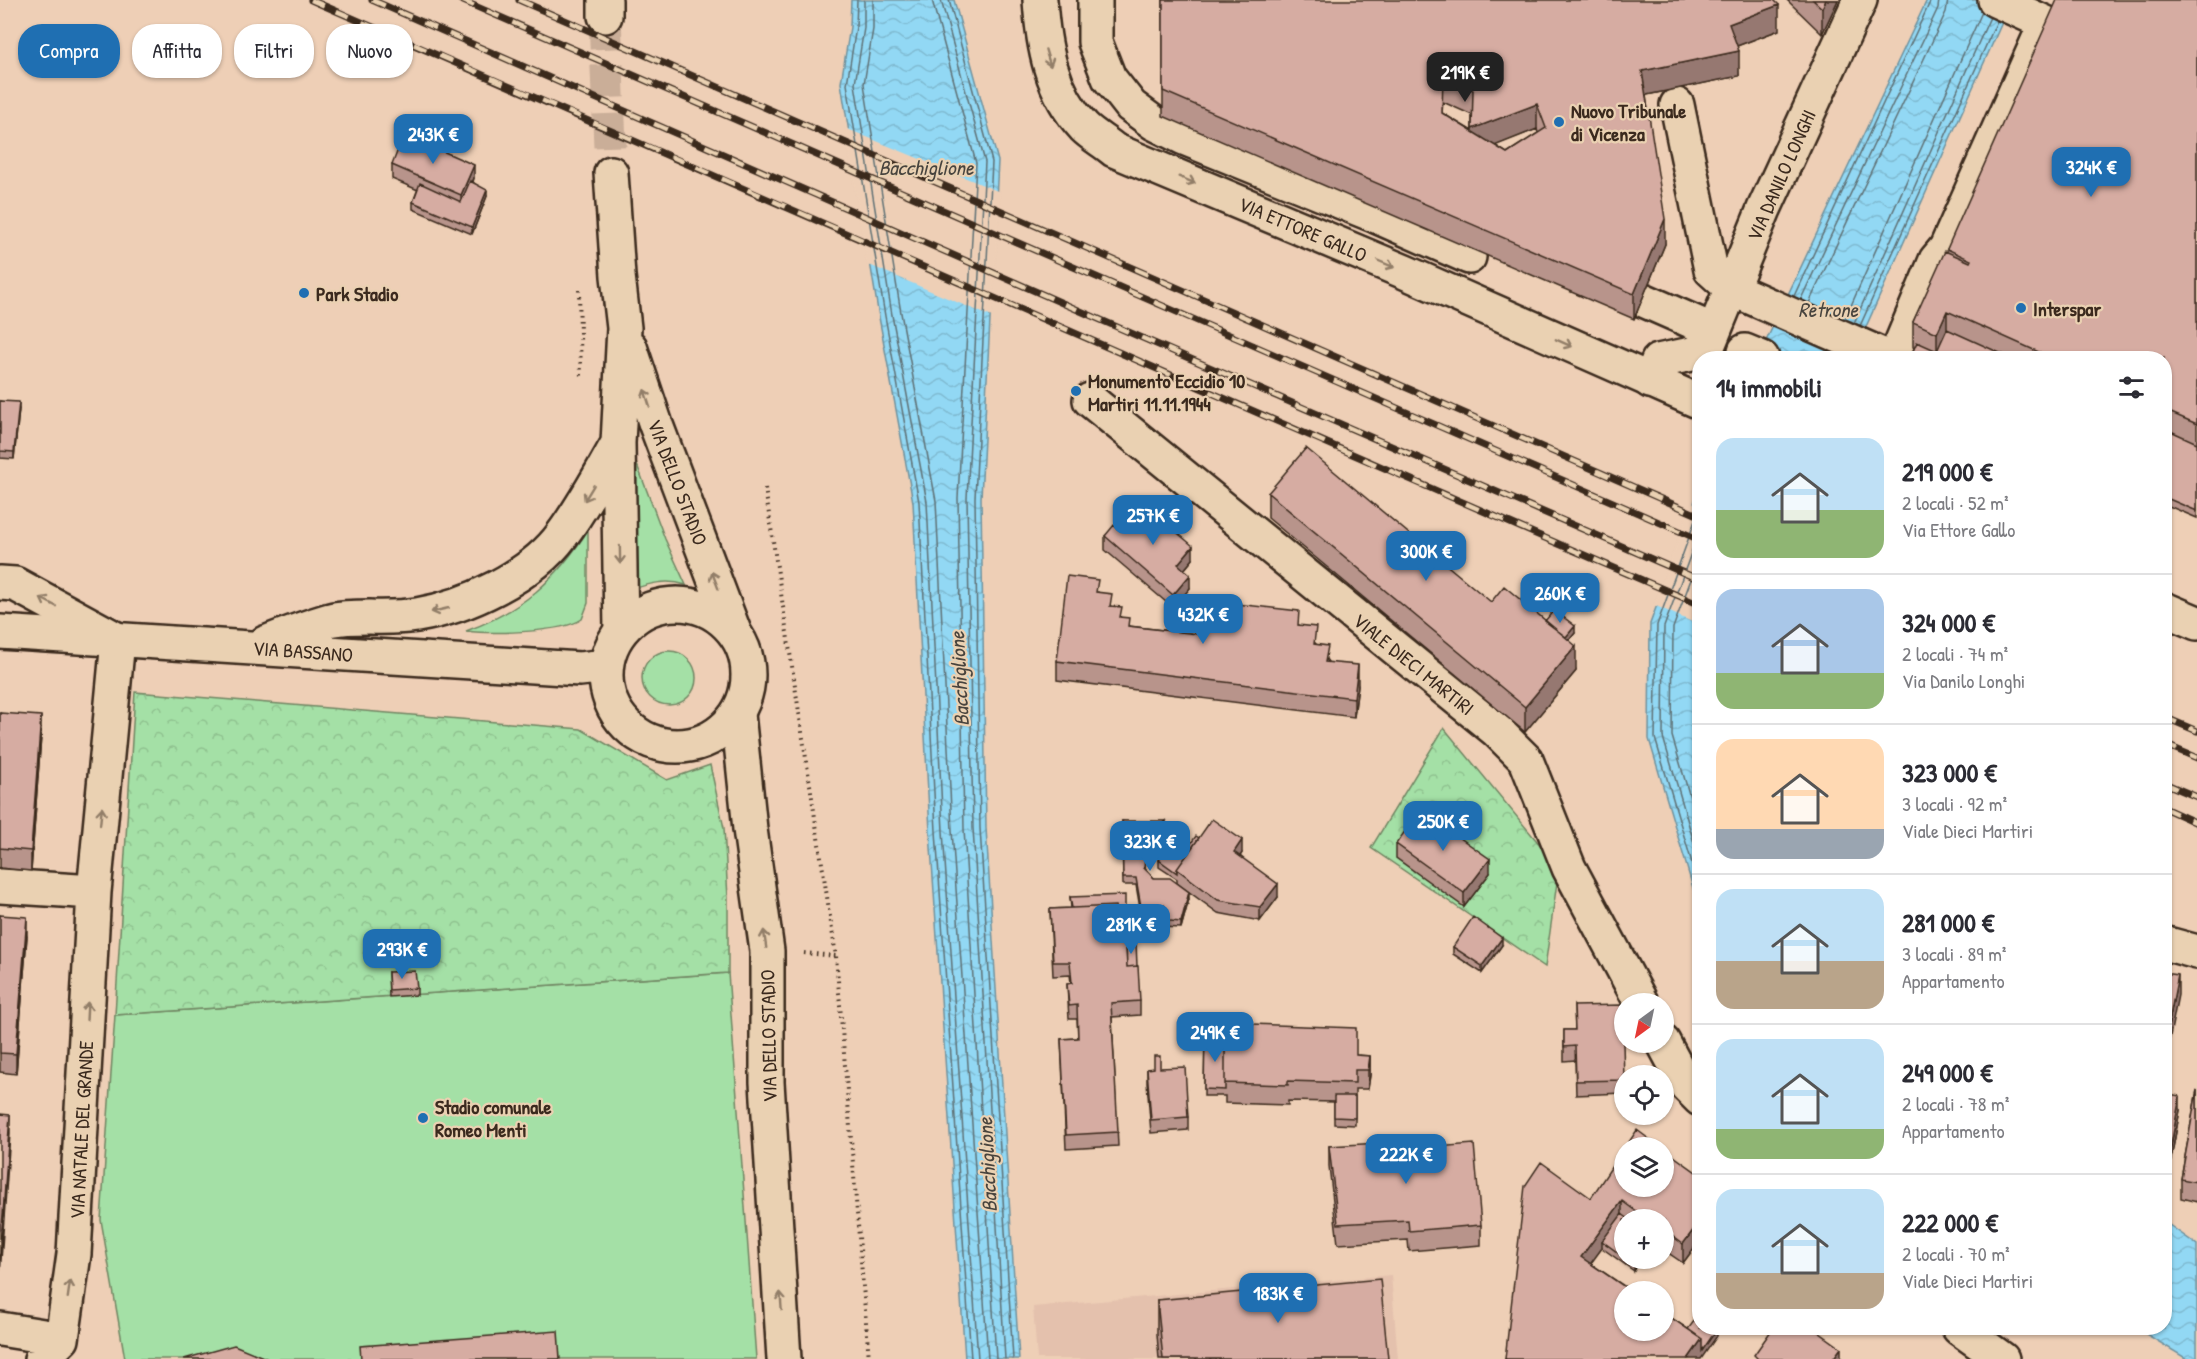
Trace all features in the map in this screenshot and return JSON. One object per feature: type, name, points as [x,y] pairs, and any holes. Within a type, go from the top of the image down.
[{"type":"street","name":"VIA ETTORE GALLO","points":[[1040,0],[1045,52],[1060,92],[1084,127],[1114,150],[1406,272],[1692,399]]},
{"type":"street","points":[[1095,0],[1095,42],[1109,78],[1131,105],[1154,123],[1184,138],[1376,216],[1469,257]]},
{"type":"street","name":"VIA DANILO LONGHI","points":[[1710,341],[1740,293],[1769,198],[1860,0]]},
{"type":"street","points":[[1891,351],[1936,260],[1946,248],[2046,23],[1995,0]]},
{"type":"street","points":[[1677,105],[1711,270],[1740,293],[1874,351]]},
{"type":"street","name":"VIA DELLO STADIO","points":[[611,174],[624,328],[618,442],[621,631]]},
{"type":"street","points":[[1573,270],[1710,341]]},
{"type":"street","name":"VIA DELLO STADIO","points":[[624,328],[656,425],[736,635],[745,653],[748,673],[746,693],[738,714],[726,728],[709,740],[689,745],[669,746],[649,741],[632,730],[618,716],[609,697],[605,677],[606,666],[615,638],[628,622],[645,611],[664,604],[685,604],[705,609],[722,620],[736,635]]},
{"type":"street","points":[[1650,381],[1658,361],[1710,341]]},
{"type":"street","name":"VIALE DIECI MARTIRI","points":[[1090,400],[1497,731],[1526,760],[1569,868],[1636,993]]},
{"type":"street","points":[[249,648],[331,620],[416,615],[464,604],[504,583],[530,566],[561,537],[618,442]]},
{"type":"street","points":[[0,583],[15,584],[118,640]]},
{"type":"street","points":[[2172,612],[2197,623]]},
{"type":"street","name":"VIA BASSANO","points":[[0,632],[580,669],[606,666]]},
{"type":"street","name":"VIA NATALE DEL GRANDE","points":[[52,1349],[74,1254],[94,892],[118,640]]},
{"type":"street","name":"VIA DELLO STADIO","points":[[738,714],[750,829],[767,951],[767,1082],[784,1359]]},
{"type":"street","points":[[0,885],[94,892]]},
{"type":"street","points":[[2172,945],[2197,952]]},
{"type":"street","points":[[1669,1053],[1692,1090]]},
{"type":"street","points":[[0,1329],[52,1349]]},
{"type":"street","points":[[1969,1335],[2002,1359]]},
{"type":"path","points":[[579,286],[581,384]]},
{"type":"path","points":[[765,488],[836,956],[869,1359]]},
{"type":"path","points":[[804,953],[836,956]]},
{"type":"shaded area","points":[[1391,1275],[1398,1359],[1037,1359],[1033,1307]]},
{"type":"green space","points":[[630,446],[665,539],[686,585],[672,582],[658,583],[631,590]]},
{"type":"green space","points":[[588,530],[588,603],[582,619],[572,624],[543,630],[466,631],[504,614],[536,592],[563,564]]},
{"type":"green space","points":[[669,651],[679,653],[688,659],[694,668],[696,678],[694,688],[688,697],[679,703],[669,705],[659,703],[650,697],[644,688],[642,678],[644,668],[650,659],[659,653]]},
{"type":"green space","points":[[135,692],[581,729],[667,780],[710,765],[724,828],[728,898],[728,973],[115,1015]]},
{"type":"green space","points":[[1444,728],[1559,868],[1545,967],[1371,848]]},
{"type":"green space","name":"Stadio comunale Romeo Menti","points":[[728,973],[756,1359],[125,1359],[101,1220],[115,1015]]},
{"type":"water","name":"Bacchiglione","points":[[851,0],[954,0],[998,161],[981,498],[986,828],[1019,1359],[965,1359],[930,832],[913,502],[879,317],[841,83],[850,27]]},
{"type":"water","name":"Retrone","points":[[1927,0],[2012,0],[1855,351],[1761,351]]},
{"type":"water","points":[[1692,509],[1692,884],[1649,739],[1650,624]]},
{"type":"water","points":[[2172,1227],[2197,1245],[2197,1359],[2187,1359],[2148,1335],[2172,1335]]},
{"type":"pier","points":[[845,128],[1000,192],[992,317],[867,264]]},
{"type":"pier","points":[[1692,502],[1692,622],[1654,605]]},
{"type":"building","name":"Nuovo Tribunale di Vicenza","points":[[1163,0],[1774,0],[1779,5],[1729,24],[1739,51],[1642,71],[1665,219],[1634,294],[1163,91]],"holes":[[[1443,77],[1473,90],[1472,129],[1537,104],[1546,128],[1507,153],[1442,113]]]},
{"type":"building","points":[[1813,0],[1826,0],[1822,8]]},
{"type":"building","points":[[2057,0],[2197,0],[2197,424],[2172,413],[2172,351],[2036,351],[1947,311],[1937,333],[1913,322],[1945,251],[1970,262],[1971,260],[1947,249]]},
{"type":"building","points":[[404,134],[474,165],[461,195],[392,165]]},
{"type":"building","points":[[470,181],[487,190],[472,227],[413,202],[420,183],[461,202]]},
{"type":"building","points":[[1947,329],[1996,351],[1937,351]]},
{"type":"building","points":[[1917,342],[1937,351],[1913,351]]},
{"type":"building","points":[[0,401],[19,402],[14,452],[0,451]]},
{"type":"building","points":[[2172,432],[2197,443],[2197,511],[2172,500]]},
{"type":"building","points":[[1306,448],[1491,602],[1504,586],[1576,646],[1525,707],[1268,493]]},
{"type":"building","points":[[1140,501],[1193,546],[1178,564],[1190,575],[1173,595],[1105,536],[1114,525],[1117,528]]},
{"type":"building","points":[[1067,576],[1098,580],[1096,592],[1112,594],[1110,606],[1122,607],[1120,617],[1129,618],[1128,626],[1197,634],[1201,600],[1299,611],[1298,625],[1316,627],[1314,644],[1328,646],[1325,662],[1358,665],[1354,698],[1057,661]]},
{"type":"building","points":[[1554,610],[1575,626],[1566,637],[1545,621]]},
{"type":"building","points":[[0,713],[41,716],[31,851],[0,848]]},
{"type":"building","points":[[1420,810],[1490,859],[1464,893],[1396,844]]},
{"type":"building","points":[[1212,819],[1242,840],[1234,852],[1278,884],[1260,907],[1218,900],[1177,869]]},
{"type":"building","points":[[1122,821],[1166,821],[1147,843],[1144,868],[1154,878],[1170,878],[1189,892],[1181,922],[1159,920],[1164,905],[1141,907],[1136,878],[1123,878]]},
{"type":"building","points":[[1196,836],[1199,838],[1177,869],[1177,873],[1159,860],[1173,840],[1187,849]]},
{"type":"building","points":[[1125,895],[1125,931],[1118,931],[1116,906],[1072,908],[1070,897]]},
{"type":"building","points":[[1116,906],[1118,931],[1125,931],[1127,967],[1138,966],[1140,1001],[1111,1003],[1118,1132],[1066,1135],[1061,1039],[1078,1038],[1077,1005],[1069,1006],[1067,984],[1072,983],[1070,962],[1053,962],[1050,909]]},
{"type":"building","points":[[0,915],[27,917],[16,1054],[0,1053]]},
{"type":"building","points":[[1473,917],[1502,938],[1482,966],[1453,947]]},
{"type":"building","points":[[1126,943],[1136,943],[1137,966],[1127,967]]},
{"type":"building","points":[[415,971],[417,988],[389,990],[388,972]]},
{"type":"building","points":[[2172,974],[2178,975],[2172,1006]]},
{"type":"building","points":[[1614,1005],[1614,1053],[1623,1053],[1624,1065],[1614,1065],[1614,1080],[1576,1081],[1575,1046],[1564,1047],[1564,1030],[1575,1030],[1574,1006]]},
{"type":"building","points":[[1225,1023],[1356,1028],[1356,1055],[1370,1056],[1368,1070],[1355,1070],[1355,1083],[1288,1081],[1288,1085],[1225,1083]]},
{"type":"building","points":[[1205,1035],[1225,1036],[1225,1090],[1204,1089]]},
{"type":"building","points":[[1154,1056],[1160,1056],[1160,1068],[1185,1067],[1188,1117],[1151,1120],[1147,1069],[1154,1068]]},
{"type":"building","points":[[2197,1090],[2197,1182],[2181,1179]]},
{"type":"building","points":[[2172,1094],[2180,1096],[2172,1140]]},
{"type":"building","points":[[1334,1096],[1355,1096],[1355,1118],[1334,1117]]},
{"type":"building","points":[[0,1114],[10,1115],[0,1256]]},
{"type":"building","points":[[1637,1130],[1646,1137],[1632,1137]]},
{"type":"building","points":[[1397,1142],[1398,1150],[1474,1144],[1481,1225],[1409,1231],[1408,1220],[1338,1224],[1329,1146]]},
{"type":"building","points":[[1674,1156],[1692,1169],[1692,1232],[1683,1244],[1674,1237],[1674,1209],[1633,1209],[1622,1201],[1581,1257],[1616,1281],[1614,1281],[1614,1341],[1674,1341],[1674,1320],[1692,1332],[1692,1335],[1702,1339],[1688,1359],[1505,1359],[1525,1186],[1541,1162],[1591,1198],[1614,1163],[1614,1197],[1674,1197]]},
{"type":"building","points":[[1614,1225],[1614,1250],[1602,1241]]},
{"type":"building","points":[[1380,1279],[1388,1359],[1163,1359],[1157,1300]]},
{"type":"building","points":[[558,1331],[560,1359],[361,1359],[360,1346]]},
{"type":"building","points":[[1696,1335],[1713,1335],[1702,1351],[1702,1339]]},
{"type":"building","points":[[1768,1335],[1823,1335],[1841,1348],[1833,1359],[1758,1359],[1754,1355]]},
{"type":"building","points":[[234,1345],[268,1359],[184,1359]]},
{"type":"tunnel","points":[[605,16],[611,173]]},
{"type":"railway","points":[[311,0],[1692,602]]},
{"type":"railway","points":[[372,0],[1692,577]]},
{"type":"railway","points":[[461,0],[1692,537]]},
{"type":"railway","points":[[519,0],[1692,513]]},
{"type":"railway","points":[[2172,720],[2197,731]]},
{"type":"railway","points":[[2172,747],[2197,758]]},
{"type":"railway","points":[[2172,786],[2197,797]]},
{"type":"railway","points":[[2172,812],[2197,823]]},
{"type":"place","name":"Nuovo Tribunale di Vicenza","points":[[1559,122]]},
{"type":"place","name":"Park Stadio","points":[[304,293]]},
{"type":"place","name":"Interspar","points":[[2021,308]]},
{"type":"place","name":"Monumento Eccidio 10 Martiri 11.11.1944","points":[[1076,391]]},
{"type":"place","name":"Stadio comunale Romeo Menti","points":[[423,1118]]}]
